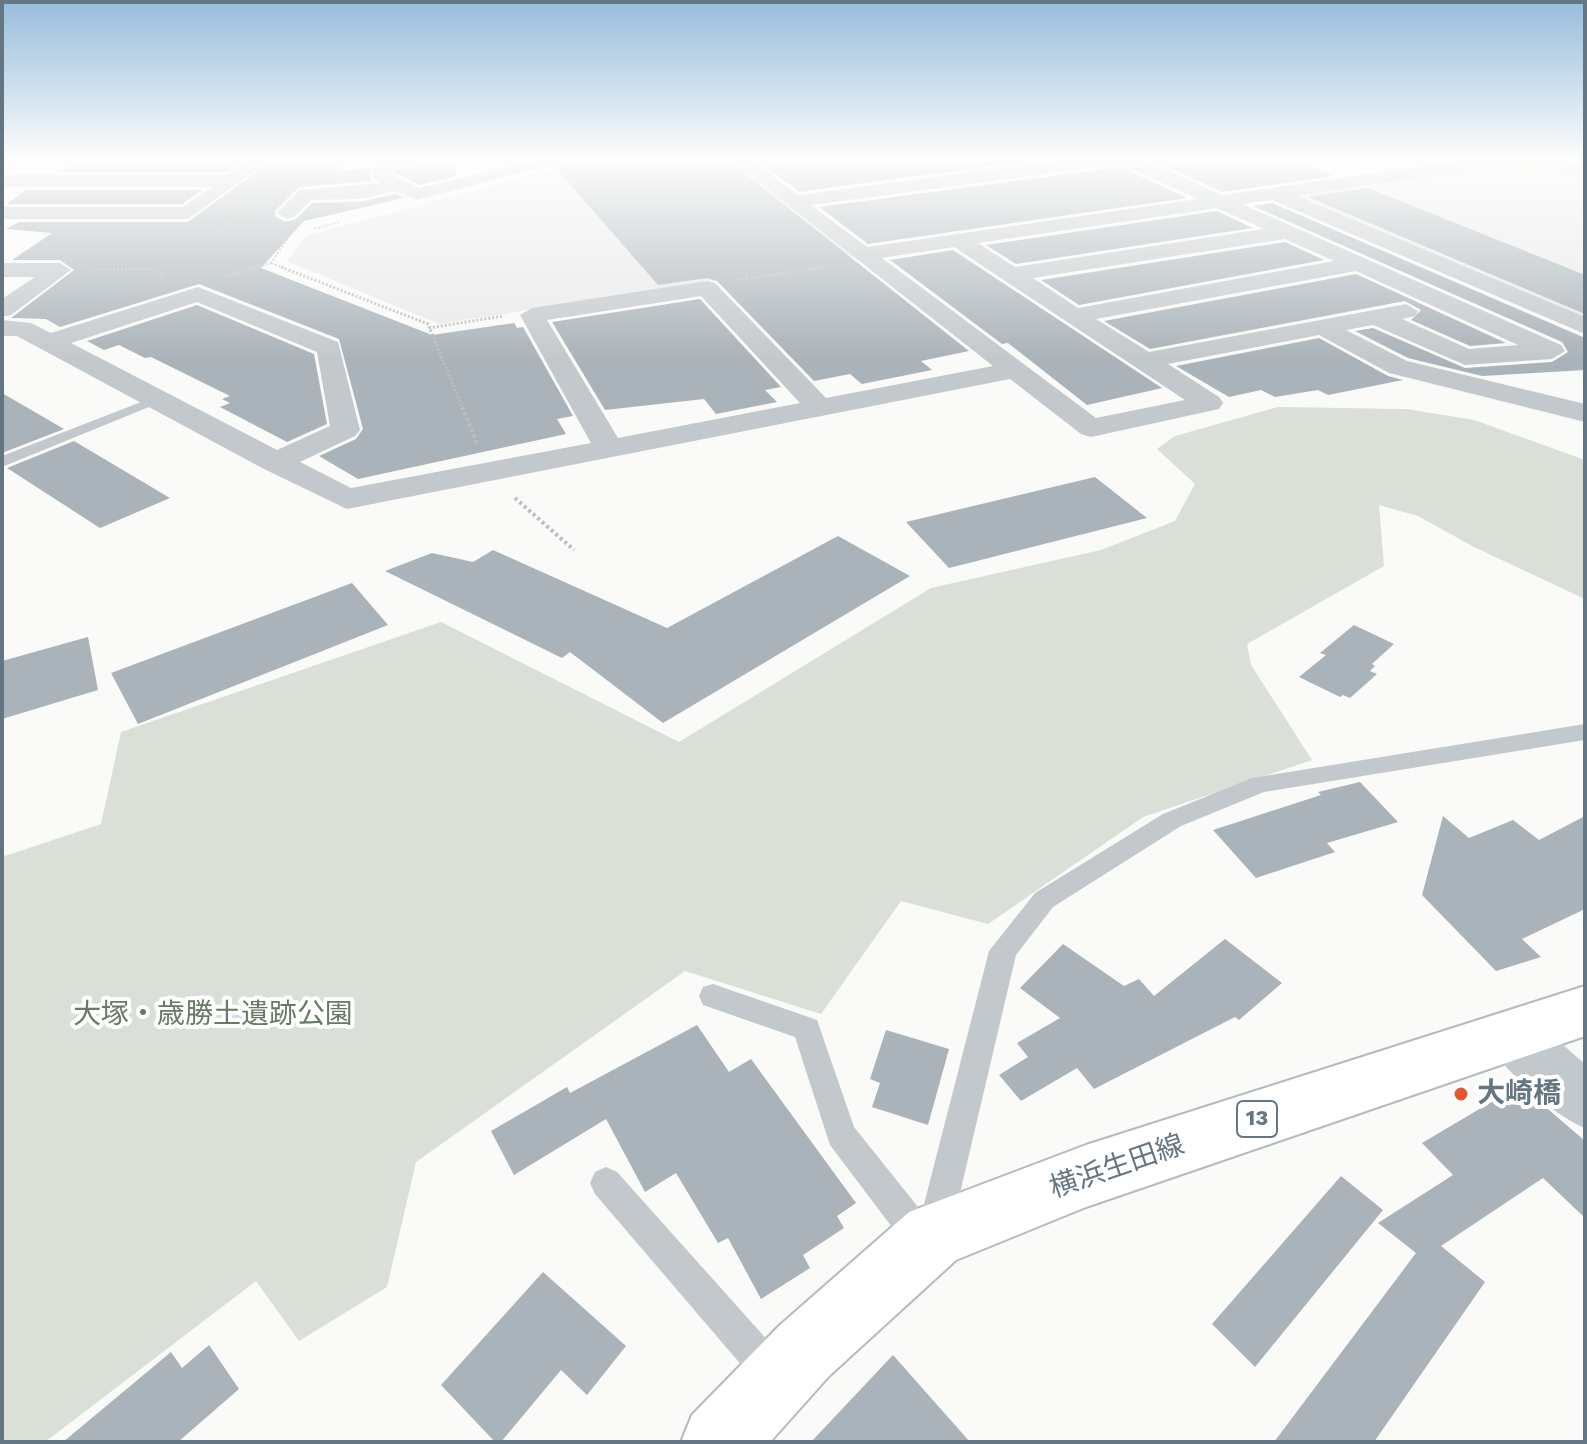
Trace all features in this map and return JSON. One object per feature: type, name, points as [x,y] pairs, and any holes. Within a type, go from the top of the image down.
[{"type":"main road","name":"横浜生田線","points":[[719,1442],[777,1379],[929,1240],[1086,1176],[1585,1011]]},
{"type":"street","points":[[824,224],[1091,428],[1209,403],[959,241]]},
{"type":"street","points":[[862,254],[1070,224]]},
{"type":"street","points":[[1271,224],[1552,351],[1465,357],[1377,317]]},
{"type":"street","points":[[1348,224],[1585,326]]},
{"type":"street","points":[[1011,275],[1288,232]]},
{"type":"street","points":[[1073,316],[1357,264]]},
{"type":"street","points":[[2,270],[60,270]]},
{"type":"street","points":[[2,310],[60,270]]},
{"type":"street","points":[[609,448],[532,315],[707,288],[820,408]]},
{"type":"street","points":[[1144,361],[1504,291]]},
{"type":"street","points":[[49,342],[198,294],[329,348],[345,430],[275,462]]},
{"type":"street","points":[[1322,326],[1395,366],[1473,387],[1551,401],[1582,411]]},
{"type":"street","points":[[2,328],[22,328],[347,499],[1014,370]]},
{"type":"street","points":[[1512,1035],[1585,1101]]},
{"type":"lane","points":[[2,462],[159,400]]},
{"type":"lane","points":[[929,1240],[1003,951],[1044,900],[1172,820],[1260,784],[1563,733],[1585,732]]},
{"type":"lane","points":[[713,996],[807,1029],[841,1135],[929,1240]]},
{"type":"lane","points":[[606,1183],[777,1379]]},
{"type":"path","points":[[271,263],[288,236],[331,224]]},
{"type":"path","points":[[217,279],[271,263],[428,324],[490,471],[499,484],[574,550]]},
{"type":"path","points":[[60,270],[150,269],[177,281]]},
{"type":"shaded area","points":[[347,224],[813,224],[857,258],[439,324],[287,261],[308,235]]},
{"type":"shaded area","points":[[1350,224],[1585,224],[1585,322]]},
{"type":"green space","name":"大塚・歳勝土遺跡公園","points":[[1278,407],[1406,409],[1474,420],[1585,460],[1585,599],[1474,547],[1418,516],[1379,505],[1384,566],[1247,644],[1251,665],[1312,760],[1143,817],[988,924],[901,901],[821,1014],[685,971],[416,1162],[387,1287],[299,1341],[256,1281],[45,1442],[2,1442],[2,857],[101,824],[121,732],[441,622],[679,742],[931,588],[1101,550],[1175,521],[1195,484],[1157,449],[1175,436]]},
{"type":"building","points":[[15,224],[301,224],[261,268],[432,335],[514,323],[517,328],[523,327],[573,416],[557,419],[566,434],[358,479],[319,456],[356,439],[363,429],[339,339],[199,284],[60,327],[46,319],[11,318],[74,270],[60,260],[12,260],[52,233],[6,229]]},
{"type":"building","points":[[605,224],[809,224],[969,351],[921,361],[932,370],[862,384],[850,374],[814,381],[717,281],[707,278],[658,285]]},
{"type":"building","points":[[842,224],[1004,224],[868,244]]},
{"type":"building","points":[[1126,224],[1245,224],[1253,228],[1016,264],[986,245]]},
{"type":"building","points":[[1295,224],[1322,224],[1585,338],[1585,370],[1482,376],[1408,358],[1355,331],[1373,328],[1465,368],[1552,362],[1568,352],[1562,342]]},
{"type":"building","points":[[1373,224],[1459,224],[1585,275],[1585,314]]},
{"type":"building","points":[[1285,242],[1324,260],[1079,305],[1041,280]]},
{"type":"building","points":[[953,250],[1162,388],[1087,405],[1008,343],[1002,344],[890,260]]},
{"type":"building","points":[[1356,274],[1506,343],[1470,346],[1411,320],[1421,310],[1405,301],[1150,349],[1104,321]]},
{"type":"building","points":[[700,299],[781,387],[765,390],[777,402],[716,414],[704,399],[605,410],[552,322]]},
{"type":"building","points":[[197,305],[314,354],[327,424],[287,442],[220,407],[230,403],[222,399],[230,396],[151,357],[145,358],[119,345],[104,350],[87,341]]},
{"type":"building","points":[[1319,338],[1388,376],[1403,380],[1328,395],[1318,390],[1275,397],[1261,390],[1229,397],[1176,366]]},
{"type":"building","points":[[2,393],[64,429],[2,453]]},
{"type":"building","points":[[74,441],[170,498],[100,528],[7,468]]},
{"type":"building","points":[[1095,477],[1147,518],[949,568],[906,522]]},
{"type":"building","points":[[838,536],[910,576],[663,723],[570,652],[562,658],[385,571],[432,553],[473,562],[493,550],[667,628]]},
{"type":"building","points":[[352,583],[388,625],[138,724],[111,673]]},
{"type":"building","points":[[1354,625],[1394,644],[1372,664],[1375,666],[1370,671],[1377,674],[1350,698],[1340,697],[1299,677],[1326,655],[1320,653]]},
{"type":"building","points":[[88,637],[98,690],[2,719],[2,661]]},
{"type":"building","points":[[1360,782],[1398,822],[1327,843],[1335,852],[1256,878],[1213,830],[1321,795],[1318,792]]},
{"type":"building","points":[[1443,816],[1469,838],[1513,820],[1539,840],[1585,816],[1585,909],[1522,939],[1541,957],[1496,971],[1422,895]]},
{"type":"building","points":[[1225,939],[1282,983],[1239,1020],[1235,1017],[1094,1089],[1077,1068],[1021,1101],[999,1075],[1028,1057],[1017,1043],[1060,1018],[1020,988],[1063,944],[1124,986],[1139,979],[1154,996]]},
{"type":"building","points":[[697,1025],[729,1072],[751,1059],[856,1203],[837,1216],[844,1228],[803,1255],[810,1268],[761,1299],[728,1238],[718,1243],[676,1173],[645,1192],[606,1119],[514,1175],[491,1131],[567,1087],[570,1093]]},
{"type":"building","points":[[886,1030],[949,1049],[928,1125],[872,1107],[880,1083],[870,1079]]},
{"type":"building","points":[[1520,1085],[1585,1141],[1585,1218],[1543,1178],[1441,1246],[1485,1282],[1374,1442],[1274,1442],[1416,1253],[1378,1223],[1453,1175],[1422,1143]]},
{"type":"building","points":[[1341,1176],[1383,1210],[1255,1367],[1212,1324]]},
{"type":"building","points":[[543,1272],[626,1346],[587,1395],[561,1370],[501,1442],[495,1442],[441,1385]]},
{"type":"building","points":[[209,1345],[239,1389],[178,1442],[63,1442],[171,1352],[182,1368]]},
{"type":"building","points":[[893,1355],[970,1442],[811,1442]]},
{"type":"place","name":"大崎橋","points":[[1461,1094]]}]
